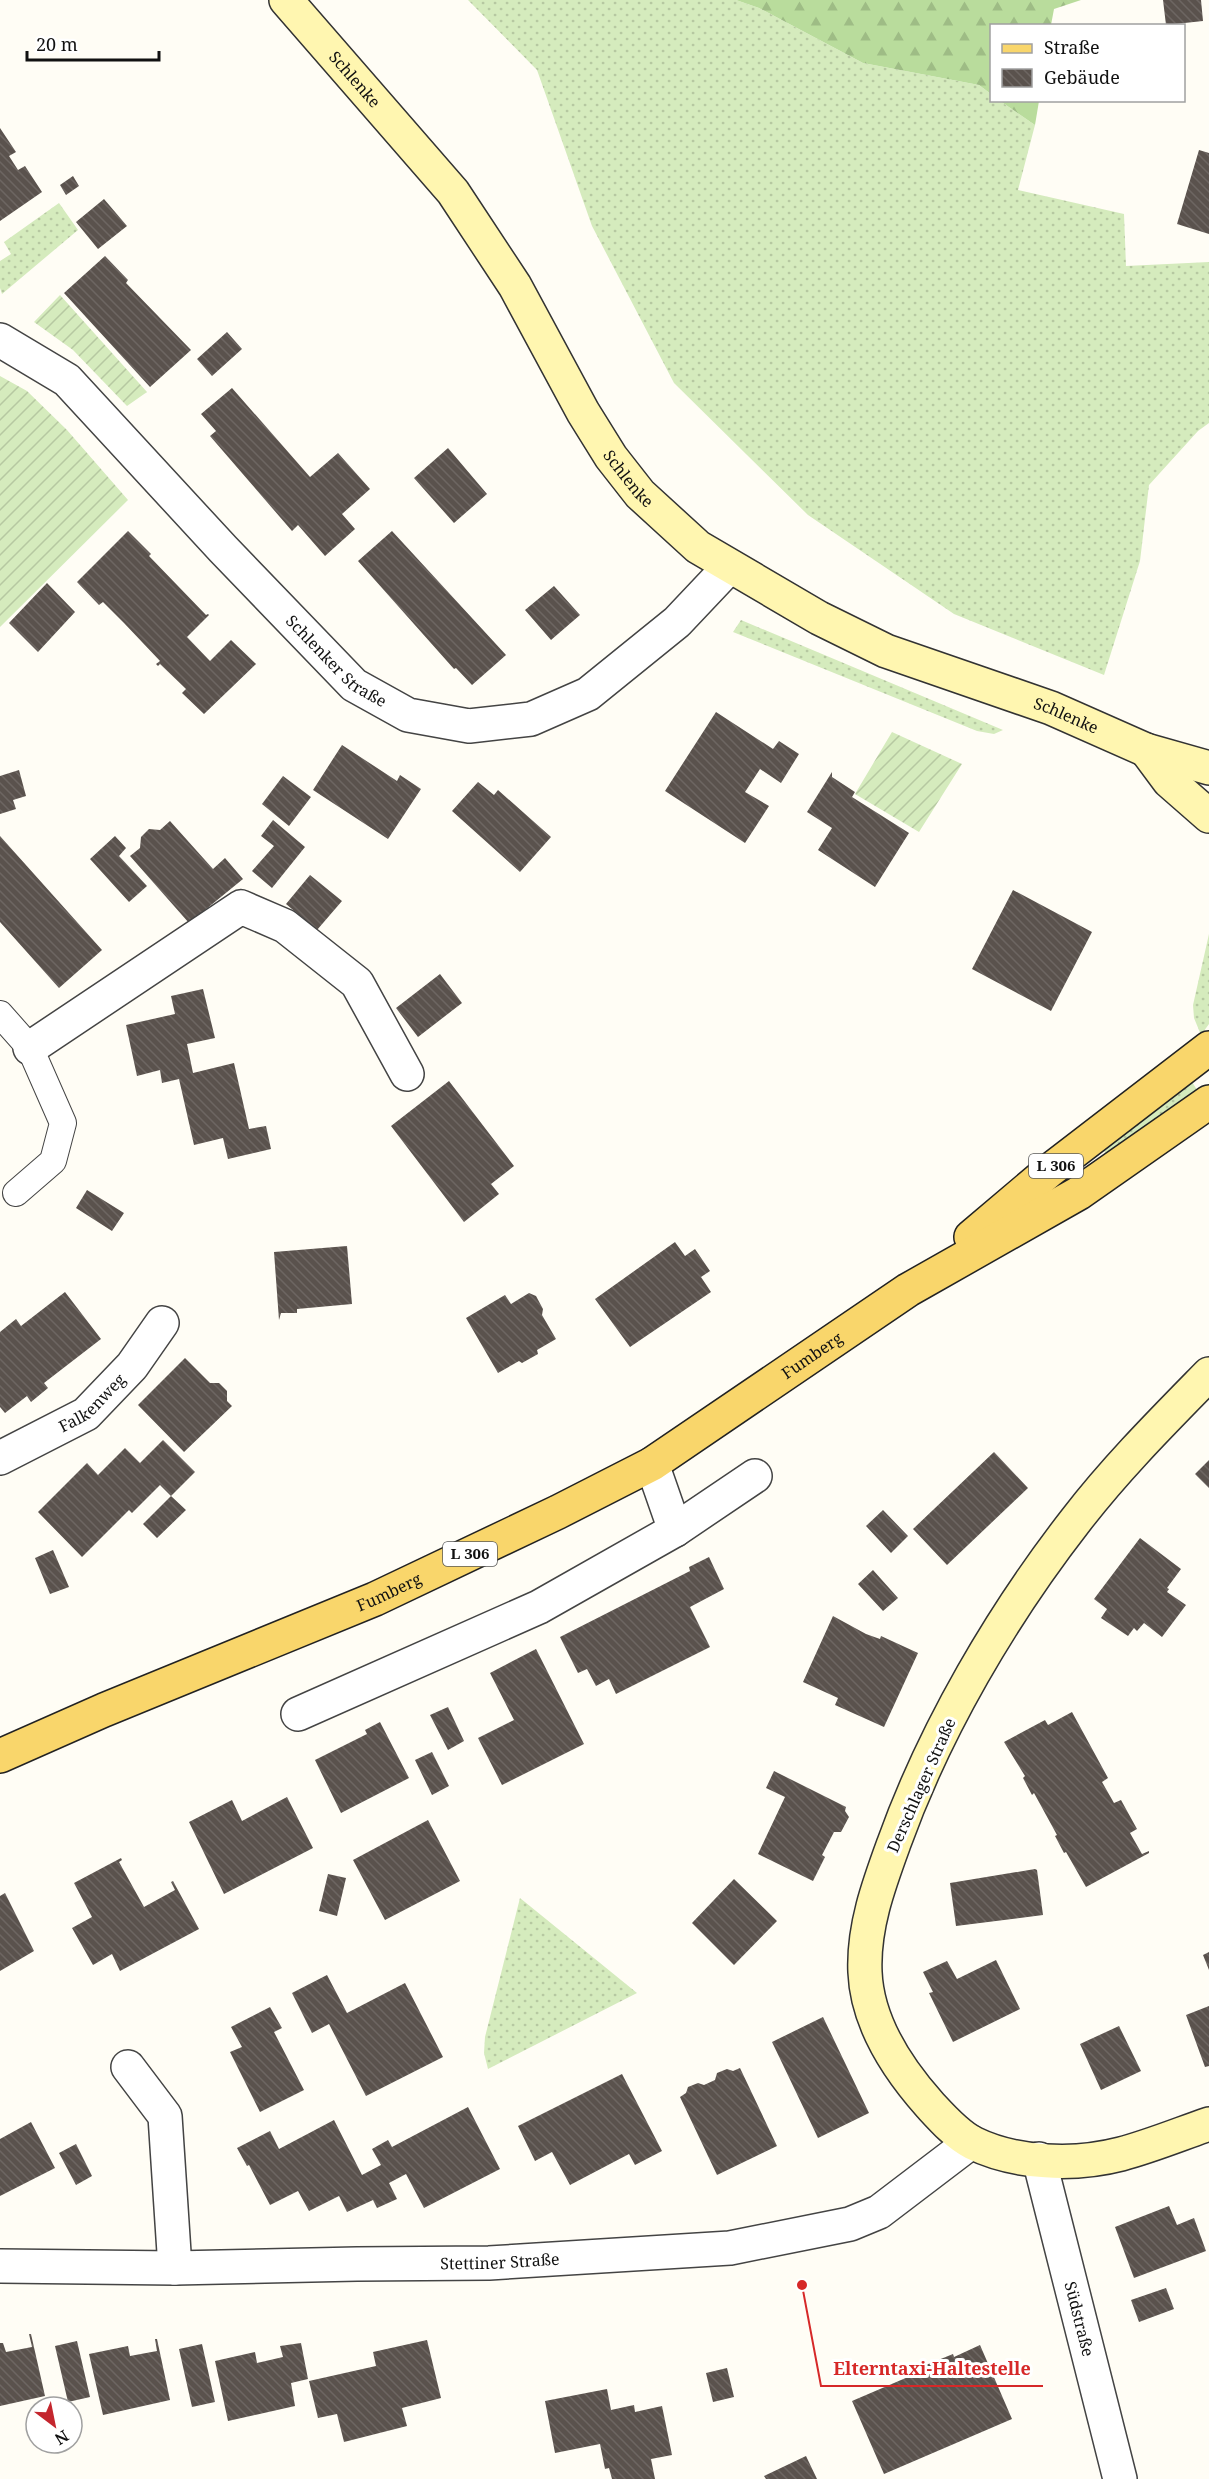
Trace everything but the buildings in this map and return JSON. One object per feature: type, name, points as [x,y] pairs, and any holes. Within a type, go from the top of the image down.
[{"type":"main road","name":"Schlenke","points":[[286,0],[453,192],[515,286],[583,412],[611,457],[640,494],[698,547],[819,618],[886,651],[1051,708],[1146,750],[1209,768]]},
{"type":"main road","name":"Schlenke","points":[[1146,750],[1169,781],[1209,816]]},
{"type":"main road","name":"Fumberg","points":[[908,1290],[1049,1171],[1209,1048]]},
{"type":"main road","name":"Fumberg","points":[[0,1756],[104,1710],[375,1599],[558,1512],[652,1464],[908,1290],[1079,1193],[1209,1102]]},
{"type":"main road","name":"Derschlager Straße","points":[[1209,1374],[1146,1439],[1077,1518],[1039,1571],[991,1646],[951,1716],[906,1810],[878,1889],[866,1941],[865,1974],[872,2012],[889,2050],[908,2079],[942,2119],[971,2142],[1004,2154],[1068,2162],[1122,2154],[1209,2124]]},
{"type":"street","name":"Schlenker Straße","points":[[0,340],[68,380],[223,549],[354,685],[408,715],[469,726],[531,719],[588,694],[677,622],[729,567]]},
{"type":"street","points":[[30,1048],[241,906],[285,926],[357,983],[407,1074]]},
{"type":"street","name":"Falkenweg","points":[[0,1458],[86,1414],[132,1366],[162,1323]]},
{"type":"street","points":[[652,1464],[675,1530]]},
{"type":"street","points":[[298,1714],[539,1607],[675,1530],[755,1476]]},
{"type":"street","points":[[128,2067],[165,2116],[176,2268]]},
{"type":"street","name":"Stettiner Straße","points":[[0,2266],[176,2268],[489,2264],[730,2248],[850,2224],[879,2212],[971,2142]]},
{"type":"street","name":"Südstraße","points":[[1039,2159],[1120,2479]]},
{"type":"lane","points":[[0,1014],[30,1048],[63,1123],[53,1161],[16,1193]]},
{"type":"green space","points":[[468,0],[736,0],[759,8],[863,63],[979,85],[990,93],[990,102],[1001,102],[1035,125],[1018,190],[1124,214],[1126,266],[1209,262],[1209,423],[1198,431],[1149,485],[1140,561],[1104,675],[954,614],[808,515],[674,383],[592,226],[537,70]]},
{"type":"green space","points":[[736,0],[1081,0],[1054,9],[1051,24],[990,24],[990,93],[979,85],[863,63],[759,8]]},
{"type":"green space","points":[[1001,102],[1039,102],[1035,125]]},
{"type":"green space","points":[[59,203],[78,230],[2,294],[0,261],[11,254],[4,242]]},
{"type":"green space","points":[[60,295],[147,392],[127,406],[73,350],[34,322]]},
{"type":"green space","points":[[0,376],[27,391],[67,430],[128,500],[0,627]]},
{"type":"green space","points":[[741,620],[1003,730],[994,734],[977,731],[733,632]]},
{"type":"green space","points":[[892,732],[962,764],[919,832],[855,794]]},
{"type":"green space","points":[[1209,934],[1209,1024],[1201,1035],[1194,1018],[1193,1005]]},
{"type":"green space","points":[[1191,1080],[1200,1095],[1109,1159],[1101,1146]]},
{"type":"green space","points":[[520,1898],[637,1993],[488,2069],[484,2053],[485,2037]]},
{"type":"place","name":"Elterntaxi-Haltestelle","points":[[802,2285]]}]
